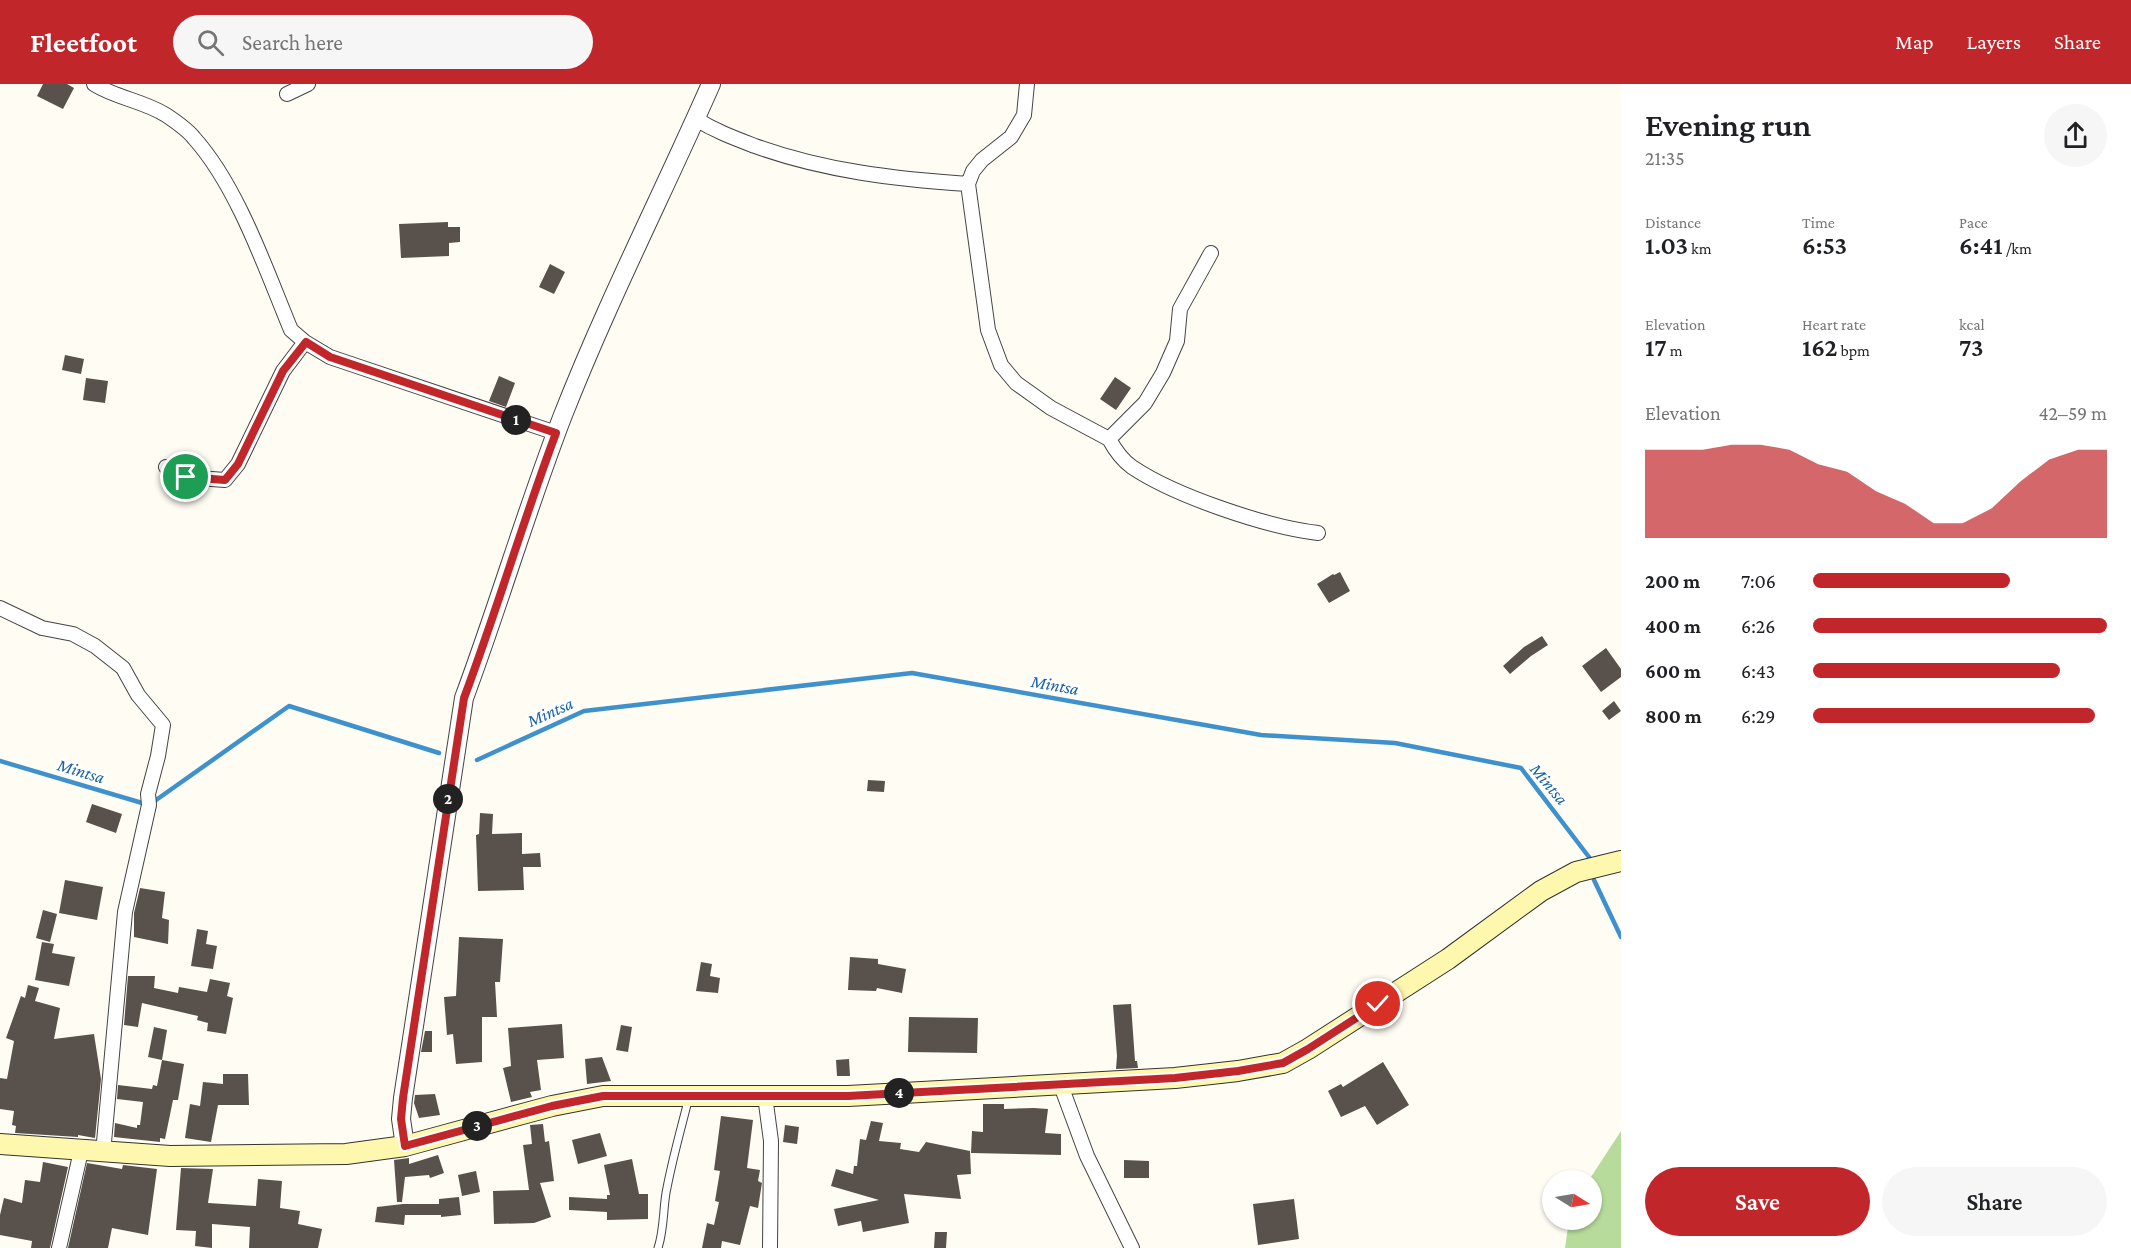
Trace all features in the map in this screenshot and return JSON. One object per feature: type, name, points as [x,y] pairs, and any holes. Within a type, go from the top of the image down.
[{"type":"main road","points":[[0,1144],[170,1156],[346,1154],[405,1146],[552,1106],[603,1096],[848,1096],[1175,1078],[1283,1063],[1448,959],[1541,891],[1576,872],[1621,861]]},
{"type":"street","points":[[94,84],[105,91],[164,114],[194,137],[220,174],[244,219],[291,330],[306,342],[330,357],[556,433]]},
{"type":"street","points":[[287,94],[308,84]]},
{"type":"street","points":[[405,1146],[401,1119],[403,1098],[464,698],[483,648],[526,513],[556,433],[603,318],[711,84]]},
{"type":"street","points":[[1027,84],[1024,115],[1011,137],[982,160],[973,171],[968,184],[988,330],[1001,365],[1016,383],[1052,408],[1109,439],[1116,452],[1132,467],[1175,490],[1226,509],[1283,526],[1318,533]]},
{"type":"street","points":[[696,119],[714,131],[778,154],[828,167],[863,174],[968,184]]},
{"type":"street","points":[[1109,439],[1145,403],[1163,373],[1177,341],[1180,309],[1211,253]]},
{"type":"street","points":[[166,467],[186,477],[225,480],[238,464],[283,371],[306,342]]},
{"type":"street","points":[[0,608],[42,628],[73,634],[95,646],[123,668],[138,695],[163,725],[148,794],[149,805],[125,912],[103,1153]]},
{"type":"street","points":[[1060,1083],[1087,1156],[1132,1248]]},
{"type":"street","points":[[765,1096],[771,1141],[770,1248]]},
{"type":"street","points":[[59,1248],[81,1151]]},
{"type":"lane","points":[[658,1248],[662,1236],[666,1193],[676,1145],[690,1095]]},
{"type":"green space","points":[[1621,1131],[1621,1248],[1565,1248],[1568,1230],[1602,1230],[1602,1170],[1596,1170]]},
{"type":"building","points":[[43,84],[67,84],[74,88],[63,109],[37,96]]},
{"type":"building","points":[[448,222],[448,227],[460,227],[460,242],[449,243],[449,256],[401,258],[399,224]]},
{"type":"building","points":[[550,264],[565,272],[554,294],[539,287]]},
{"type":"building","points":[[65,355],[84,359],[81,374],[62,370]]},
{"type":"building","points":[[499,376],[515,383],[506,407],[489,401]]},
{"type":"building","points":[[1115,377],[1131,388],[1116,410],[1100,399]]},
{"type":"building","points":[[86,378],[108,381],[105,403],[83,400]]},
{"type":"building","points":[[1340,572],[1350,591],[1329,603],[1317,584]]},
{"type":"building","points":[[1542,636],[1548,645],[1510,674],[1503,666],[1524,647]]},
{"type":"building","points":[[1606,648],[1621,669],[1621,677],[1601,692],[1582,666]]},
{"type":"building","points":[[1614,701],[1621,711],[1609,720],[1602,711]]},
{"type":"building","points":[[868,780],[885,781],[884,792],[867,791]]},
{"type":"building","points":[[92,804],[122,814],[116,833],[86,822]]},
{"type":"building","points":[[480,813],[493,814],[492,834],[522,833],[522,854],[540,853],[541,867],[523,867],[524,890],[478,891],[476,835],[479,834]]},
{"type":"building","points":[[65,880],[103,887],[97,920],[59,913]]},
{"type":"building","points":[[140,888],[165,892],[162,918],[169,920],[168,944],[134,937],[134,913]]},
{"type":"building","points":[[43,910],[57,914],[50,942],[36,938]]},
{"type":"building","points":[[197,929],[208,931],[206,944],[217,946],[213,969],[191,966]]},
{"type":"building","points":[[459,937],[503,939],[500,982],[495,982],[497,1017],[482,1017],[482,1062],[456,1064],[453,1034],[447,1035],[444,997],[456,996]]},
{"type":"building","points":[[42,942],[54,944],[52,953],[75,957],[69,986],[35,980]]},
{"type":"building","points":[[850,957],[878,959],[878,964],[906,969],[902,993],[877,988],[876,991],[848,990]]},
{"type":"building","points":[[701,962],[712,964],[710,976],[720,978],[718,993],[696,991]]},
{"type":"building","points":[[128,976],[155,976],[154,988],[178,993],[179,987],[207,992],[210,979],[230,983],[227,996],[233,998],[226,1034],[207,1031],[208,1023],[197,1020],[198,1016],[142,1003],[138,1027],[124,1025]]},
{"type":"building","points":[[28,985],[39,988],[35,1001],[60,1008],[54,1039],[94,1034],[101,1079],[95,1138],[78,1135],[78,1137],[15,1133],[16,1126],[12,1125],[14,1111],[0,1109],[0,1078],[7,1079],[14,1041],[6,1038],[21,996],[25,998]]},
{"type":"building","points":[[1131,1004],[1135,1061],[1137,1061],[1138,1068],[1116,1069],[1113,1005]]},
{"type":"building","points":[[909,1017],[978,1018],[977,1053],[908,1052]]},
{"type":"building","points":[[562,1024],[564,1058],[537,1060],[541,1090],[530,1092],[532,1097],[511,1102],[503,1068],[511,1066],[508,1028]]},
{"type":"building","points":[[621,1025],[632,1027],[628,1052],[616,1050]]},
{"type":"building","points":[[154,1027],[167,1030],[162,1060],[148,1057]]},
{"type":"building","points":[[425,1031],[432,1031],[432,1052],[421,1052]]},
{"type":"building","points":[[602,1057],[611,1081],[587,1084],[585,1059]]},
{"type":"building","points":[[849,1059],[850,1076],[837,1076],[836,1060]]},
{"type":"building","points":[[162,1060],[184,1064],[178,1100],[173,1100],[165,1139],[160,1138],[160,1142],[114,1137],[115,1123],[137,1128],[137,1125],[140,1125],[143,1102],[117,1099],[118,1085],[152,1089],[153,1085],[157,1086]]},
{"type":"building","points":[[1383,1062],[1409,1105],[1377,1125],[1365,1106],[1341,1117],[1328,1091],[1341,1084],[1343,1087]]},
{"type":"building","points":[[223,1074],[248,1074],[249,1105],[218,1105],[211,1142],[185,1138],[190,1104],[200,1106],[203,1082],[223,1084]]},
{"type":"building","points":[[435,1094],[440,1115],[419,1118],[414,1103],[415,1095]]},
{"type":"building","points":[[983,1104],[1004,1104],[1004,1109],[1048,1109],[1045,1133],[1061,1134],[1061,1155],[971,1153],[972,1131],[983,1132]]},
{"type":"building","points":[[721,1116],[753,1120],[747,1168],[760,1170],[758,1181],[762,1183],[758,1208],[750,1206],[740,1245],[722,1241],[721,1248],[702,1248],[707,1223],[714,1225],[719,1202],[715,1201],[720,1171],[714,1170]]},
{"type":"building","points":[[871,1121],[883,1123],[879,1141],[901,1143],[900,1149],[919,1152],[926,1142],[970,1151],[971,1174],[957,1175],[961,1199],[904,1194],[909,1223],[863,1232],[861,1221],[838,1226],[834,1209],[879,1200],[831,1186],[836,1169],[853,1174],[854,1166],[857,1166],[860,1139],[866,1140]]},
{"type":"building","points":[[543,1124],[545,1142],[549,1141],[554,1181],[540,1183],[551,1217],[534,1223],[494,1224],[493,1191],[529,1190],[523,1145],[532,1144],[530,1125]]},
{"type":"building","points":[[785,1125],[799,1127],[797,1144],[783,1142]]},
{"type":"building","points":[[600,1133],[607,1156],[578,1164],[572,1140]]},
{"type":"building","points":[[438,1155],[444,1173],[430,1178],[429,1175],[405,1177],[402,1202],[397,1202],[394,1160],[409,1158],[409,1164]]},
{"type":"building","points":[[632,1159],[639,1194],[648,1194],[648,1219],[607,1220],[607,1212],[569,1210],[569,1197],[607,1199],[607,1195],[610,1195],[604,1165]]},
{"type":"building","points":[[1124,1160],[1149,1161],[1149,1178],[1124,1178]]},
{"type":"building","points":[[43,1162],[68,1167],[50,1248],[31,1248],[32,1241],[0,1235],[0,1215],[4,1198],[22,1203],[25,1180],[40,1182]]},
{"type":"building","points":[[87,1163],[122,1169],[123,1165],[157,1169],[148,1235],[112,1228],[108,1248],[68,1248]]},
{"type":"building","points":[[181,1168],[213,1169],[208,1203],[256,1206],[258,1179],[282,1181],[280,1208],[300,1211],[298,1224],[322,1229],[318,1248],[249,1248],[250,1227],[212,1224],[212,1248],[195,1246],[196,1231],[176,1230]]},
{"type":"building","points":[[476,1171],[480,1192],[462,1196],[458,1175]]},
{"type":"building","points":[[459,1197],[461,1215],[441,1217],[441,1215],[405,1215],[404,1225],[375,1222],[377,1207],[439,1204],[439,1199]]},
{"type":"building","points":[[1294,1199],[1299,1239],[1258,1245],[1253,1204]]},
{"type":"building","points":[[935,1232],[947,1232],[946,1248],[934,1248]]},
{"type":"waterway","name":"Mintsa","points":[[477,760],[584,711],[912,673],[1261,735],[1395,743],[1521,768],[1592,861]]},
{"type":"waterway","name":"Mintsa","points":[[0,761],[149,805],[289,706],[439,753]]},
{"type":"waterway","name":"Mintsa","points":[[1594,880],[1621,937]]},
{"type":"route","points":[[186,477],[225,480],[238,464],[283,371],[306,342],[330,357],[556,433],[526,513],[483,648],[464,698],[403,1098],[401,1119],[405,1146],[552,1106],[603,1096],[848,1096],[1175,1078],[1238,1071],[1283,1063],[1378,1004]]}]
